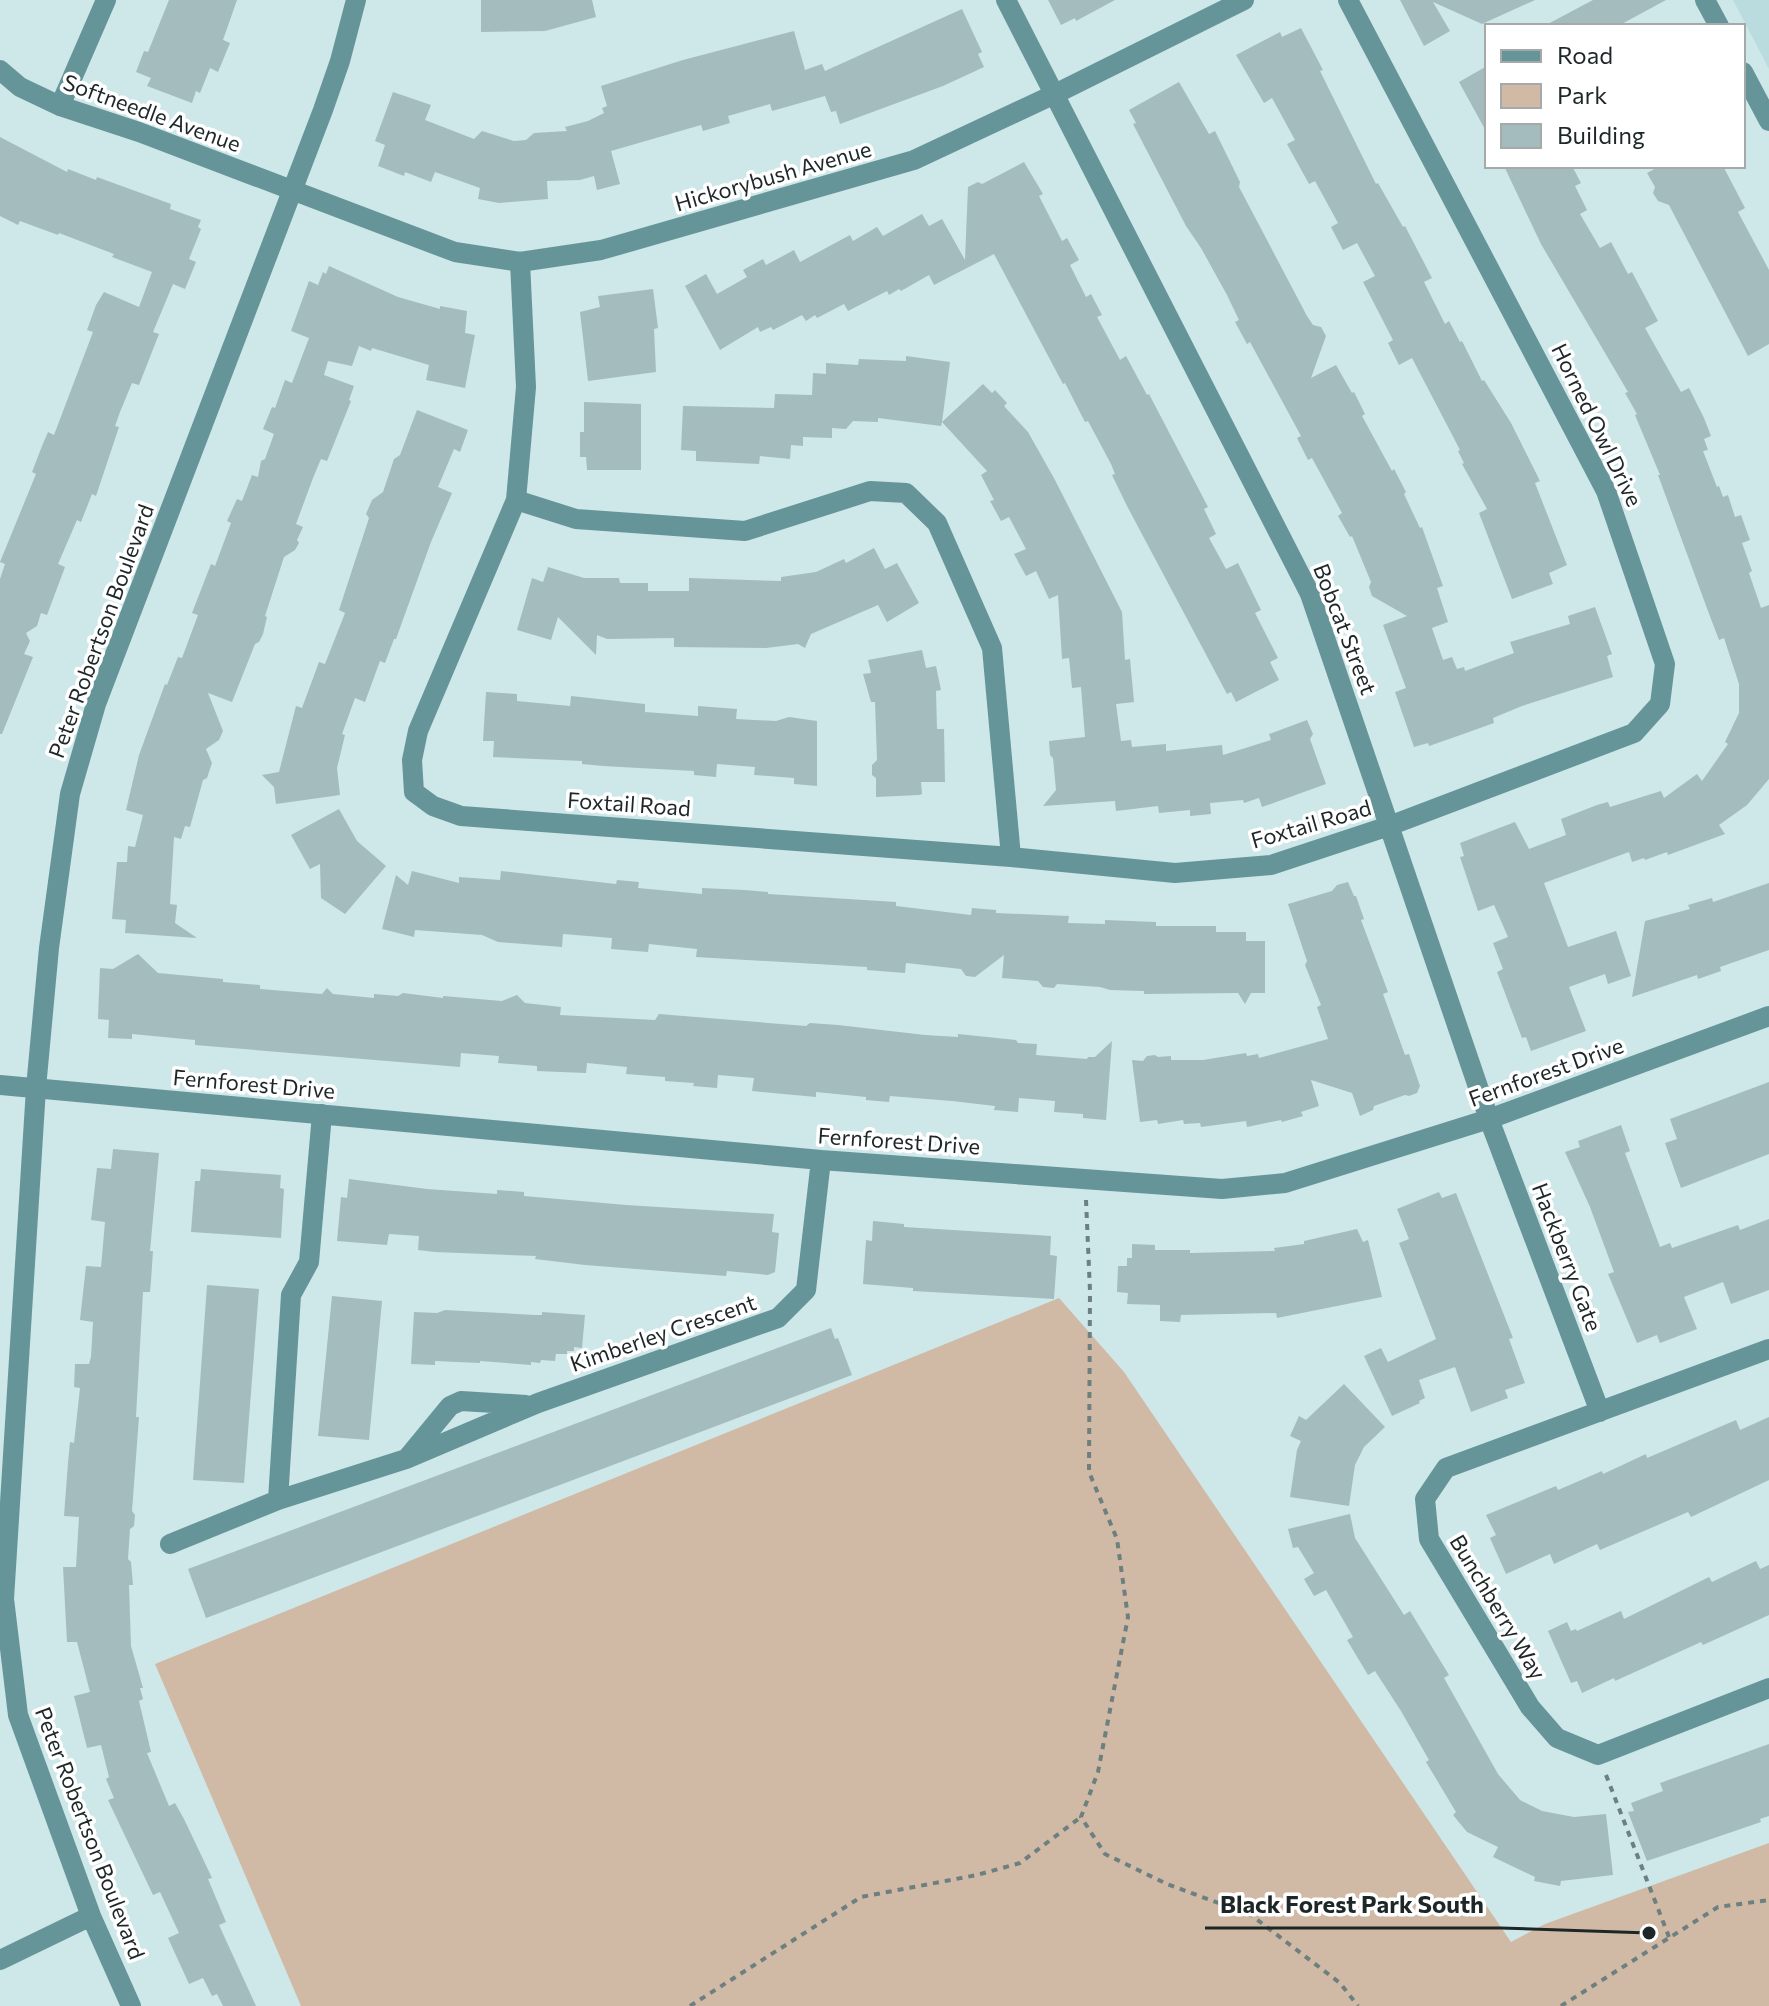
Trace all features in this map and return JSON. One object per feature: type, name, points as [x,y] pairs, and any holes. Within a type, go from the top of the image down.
[{"type":"street","points":[[60,106],[106,0]]},
{"type":"street","name":"Peter Robertson Boulevard","points":[[131,2006],[91,1916],[18,1715],[4,1599],[36,1088],[61,850],[82,747],[114,655],[340,61],[356,0]]},
{"type":"street","name":"Bobcat Street","points":[[1006,0],[1310,594],[1489,1119]]},
{"type":"street","name":"Hickorybush Avenue","points":[[292,191],[455,252],[520,262],[601,250],[914,160],[1244,0]]},
{"type":"street","name":"Horned Owl Drive","points":[[1348,0],[1606,491],[1665,664],[1660,704],[1634,733],[1389,826]]},
{"type":"street","points":[[1705,0],[1718,24]]},
{"type":"street","name":"Softneedle Avenue","points":[[0,70],[20,87],[60,106],[139,132],[292,191]]},
{"type":"street","points":[[1745,76],[1769,121]]},
{"type":"street","name":"Foxtail Road","points":[[520,262],[526,387],[516,500],[418,731],[412,760],[414,792],[433,806],[461,816],[1011,857],[1175,873],[1271,865],[1389,826]]},
{"type":"street","points":[[516,500],[576,519],[745,531],[870,491],[906,493],[937,523],[992,648],[1011,857]]},
{"type":"street","name":"Fernforest Drive","points":[[0,1085],[821,1160],[1222,1189],[1285,1183],[1489,1119],[1769,1016]]},
{"type":"street","points":[[278,1500],[291,1295],[309,1262],[322,1114]]},
{"type":"street","name":"Hackberry Gate","points":[[1489,1119],[1600,1412]]},
{"type":"street","name":"Kimberley Crescent","points":[[170,1544],[278,1500],[406,1459],[538,1403],[778,1318],[806,1290],[821,1160]]},
{"type":"street","name":"Bunchberry Way","points":[[1598,1755],[1557,1738],[1530,1707],[1429,1539],[1425,1499],[1446,1468],[1769,1349]]},
{"type":"street","name":"Kimberley Crescent","points":[[406,1459],[450,1406],[461,1401],[521,1406],[538,1403]]},
{"type":"street","points":[[1598,1755],[1769,1688]]},
{"type":"street","points":[[0,1960],[91,1916]]},
{"type":"path","points":[[690,2006],[861,1897],[977,1875],[1020,1863],[1081,1817],[1098,1772],[1128,1617],[1117,1539],[1089,1472],[1090,1291],[1086,1179]]},
{"type":"path","points":[[1598,1755],[1669,1937]]},
{"type":"path","points":[[1081,1817],[1105,1854],[1167,1884],[1251,1915],[1340,1983],[1358,2006]]},
{"type":"path","points":[[1561,2006],[1718,1907],[1768,1901]]},
{"type":"shaded area","points":[[1733,0],[1769,0],[1769,69]]},
{"type":"green space","points":[[1059,1298],[1124,1372],[1511,1942],[1545,1924],[1769,1843],[1769,2006],[301,2006],[155,1664]]},
{"type":"building","points":[[169,0],[237,0],[223,40],[230,43],[218,72],[210,68],[200,93],[196,91],[192,103],[147,86],[151,78],[136,72],[144,51],[148,52]]},
{"type":"building","points":[[481,0],[592,0],[596,17],[545,31],[481,32]]},
{"type":"building","points":[[1048,0],[1115,0],[1076,21],[1075,18],[1061,25]]},
{"type":"building","points":[[1400,0],[1535,0],[1482,24],[1433,2],[1450,31],[1424,46]]},
{"type":"building","points":[[1593,0],[1666,0],[1622,24],[1548,24]]},
{"type":"building","points":[[962,9],[982,52],[978,54],[984,67],[943,86],[840,124],[836,111],[831,112],[825,96],[772,111],[770,104],[728,116],[730,123],[703,131],[701,125],[611,151],[620,184],[597,190],[594,176],[580,180],[547,181],[548,199],[499,203],[478,199],[480,188],[435,172],[431,182],[378,166],[385,145],[375,141],[393,92],[431,105],[425,120],[474,139],[482,131],[514,141],[526,140],[534,133],[567,131],[565,127],[604,113],[602,108],[607,106],[601,86],[683,60],[794,31],[805,70],[822,64],[825,71]]},
{"type":"building","points":[[1301,28],[1376,184],[1405,226],[1432,278],[1424,282],[1445,324],[1449,321],[1462,341],[1482,381],[1511,423],[1540,481],[1535,483],[1567,565],[1549,573],[1553,584],[1512,599],[1479,513],[1487,509],[1462,464],[1460,450],[1412,358],[1399,365],[1388,343],[1393,340],[1363,282],[1375,276],[1357,243],[1343,250],[1331,227],[1338,223],[1315,181],[1309,184],[1287,144],[1295,140],[1272,98],[1264,103],[1236,55],[1280,32],[1282,37]]},
{"type":"building","points":[[1485,67],[1485,129],[1459,82]]},
{"type":"building","points":[[1179,82],[1209,134],[1215,131],[1240,182],[1239,187],[1307,316],[1313,325],[1321,327],[1326,336],[1311,378],[1336,365],[1354,392],[1365,414],[1362,416],[1392,471],[1394,469],[1422,527],[1443,586],[1437,588],[1448,622],[1432,628],[1443,660],[1452,657],[1457,669],[1464,667],[1465,671],[1514,653],[1510,642],[1570,624],[1568,616],[1595,607],[1612,654],[1607,656],[1613,677],[1522,706],[1493,718],[1494,723],[1452,738],[1429,746],[1428,743],[1414,747],[1395,692],[1406,688],[1383,625],[1407,616],[1372,596],[1371,582],[1352,536],[1338,516],[1342,513],[1312,458],[1308,460],[1297,438],[1301,436],[1250,342],[1247,344],[1235,322],[1239,320],[1227,295],[1186,226],[1133,124],[1136,123],[1129,110]]},
{"type":"building","points":[[0,137],[67,172],[68,169],[96,180],[97,177],[171,204],[170,209],[201,220],[198,227],[201,229],[189,259],[196,262],[185,289],[173,284],[153,332],[159,334],[139,385],[132,383],[120,412],[115,426],[119,427],[96,496],[92,494],[81,522],[77,520],[58,564],[65,567],[47,615],[41,613],[37,626],[26,633],[30,641],[24,654],[33,657],[2,734],[0,579],[5,564],[0,562],[36,474],[32,472],[42,446],[48,432],[54,435],[93,332],[87,330],[96,305],[104,292],[139,307],[152,272],[59,233],[20,221],[18,225],[0,216]]},
{"type":"building","points":[[1024,162],[1043,194],[1039,196],[1062,241],[1067,238],[1079,260],[1070,265],[1086,297],[1091,294],[1102,315],[1097,317],[1120,360],[1126,356],[1149,394],[1208,507],[1204,509],[1216,534],[1209,538],[1226,569],[1238,563],[1261,610],[1255,613],[1278,658],[1270,662],[1279,680],[1236,702],[1231,692],[1227,694],[1127,506],[1112,475],[1115,474],[1111,464],[1088,421],[1085,422],[1063,384],[994,254],[934,285],[929,275],[901,291],[899,289],[889,295],[887,291],[848,311],[844,304],[806,321],[802,315],[773,330],[771,327],[760,332],[758,327],[720,350],[685,286],[706,274],[717,294],[747,277],[743,270],[763,259],[766,265],[794,250],[800,262],[850,235],[853,241],[877,227],[883,236],[922,214],[929,226],[942,219],[965,260],[968,187],[978,182],[982,184]]},
{"type":"building","points":[[1505,168],[1573,168],[1581,183],[1575,186],[1587,210],[1580,214],[1600,248],[1611,242],[1628,274],[1632,272],[1658,321],[1645,328],[1681,392],[1689,388],[1704,418],[1711,436],[1704,439],[1708,450],[1703,451],[1717,487],[1723,497],[1728,495],[1735,517],[1741,515],[1750,540],[1742,543],[1752,571],[1749,573],[1761,608],[1769,605],[1769,779],[1747,805],[1719,825],[1725,834],[1645,860],[1632,862],[1629,852],[1544,883],[1568,947],[1616,931],[1631,976],[1608,984],[1605,974],[1569,987],[1586,1031],[1531,1051],[1526,1037],[1522,1038],[1497,972],[1503,969],[1493,943],[1508,937],[1494,905],[1478,911],[1460,857],[1464,856],[1460,843],[1515,822],[1529,849],[1566,835],[1561,819],[1597,805],[1608,802],[1610,807],[1661,791],[1664,798],[1697,774],[1702,781],[1728,744],[1725,742],[1739,713],[1739,684],[1724,638],[1719,640],[1637,414],[1625,393],[1628,392],[1541,244]]},
{"type":"building","points":[[1656,168],[1724,168],[1745,208],[1738,212],[1769,270],[1769,344],[1748,356],[1669,205],[1658,201],[1653,193],[1655,187],[1647,173]]},
{"type":"building","points":[[329,266],[398,297],[440,309],[440,306],[467,311],[465,333],[475,335],[465,388],[426,380],[429,365],[372,348],[371,351],[359,346],[352,366],[328,361],[324,375],[354,386],[351,401],[327,461],[321,459],[313,478],[296,524],[303,527],[297,540],[299,543],[284,557],[265,616],[263,634],[255,644],[232,702],[208,693],[223,731],[219,740],[206,749],[212,763],[207,778],[203,780],[190,827],[185,826],[181,839],[174,837],[170,904],[177,905],[175,923],[197,938],[125,933],[126,920],[112,919],[117,862],[127,862],[128,846],[135,847],[143,815],[126,810],[139,755],[165,684],[178,657],[182,658],[198,615],[192,613],[211,564],[215,566],[231,523],[227,521],[237,499],[242,501],[252,475],[258,477],[261,461],[265,459],[274,434],[263,429],[285,380],[292,383],[309,338],[291,331],[309,281],[318,285]]},
{"type":"building","points":[[653,289],[658,328],[654,329],[656,372],[588,381],[580,312],[600,307],[598,296]]},
{"type":"building","points":[[906,356],[950,362],[941,426],[878,418],[878,422],[853,421],[846,429],[832,428],[832,438],[803,437],[803,446],[791,445],[790,459],[760,456],[759,464],[696,461],[696,451],[681,450],[683,406],[774,408],[775,394],[812,395],[813,373],[826,374],[826,363],[858,365],[859,359],[906,361]]},
{"type":"building","points":[[983,384],[992,393],[995,390],[1007,403],[1004,406],[1028,432],[1055,480],[1122,612],[1125,660],[1130,659],[1134,702],[1116,704],[1121,741],[1131,740],[1132,747],[1166,744],[1166,751],[1222,745],[1223,755],[1271,740],[1269,734],[1307,720],[1313,734],[1310,739],[1326,784],[1262,807],[1259,798],[1244,803],[1243,800],[1210,803],[1211,814],[1190,816],[1190,810],[1159,813],[1158,806],[1116,811],[1115,801],[1043,806],[1056,790],[1049,741],[1085,737],[1081,687],[1072,688],[1069,658],[1062,659],[1058,595],[1049,599],[1036,571],[1026,576],[1014,554],[1026,549],[1009,517],[1001,521],[990,501],[994,500],[981,475],[987,471],[942,422]]},
{"type":"building","points":[[584,402],[641,404],[641,470],[587,470],[586,457],[580,457]]},
{"type":"building","points":[[417,410],[468,430],[460,452],[454,449],[438,487],[452,493],[385,663],[380,661],[365,702],[355,698],[342,734],[345,735],[337,768],[340,795],[276,804],[274,787],[262,775],[279,772],[296,706],[302,708],[319,662],[325,664],[345,613],[339,610],[369,518],[366,514],[372,500],[383,492],[394,459],[400,455]]},
{"type":"building","points":[[874,548],[885,569],[897,563],[919,603],[887,622],[878,605],[811,634],[805,648],[798,644],[766,648],[674,647],[674,638],[607,639],[597,635],[596,655],[558,617],[551,640],[517,630],[532,578],[543,582],[548,567],[584,578],[619,578],[620,583],[648,583],[648,591],[689,591],[689,578],[781,581],[781,577],[816,572],[844,559],[846,563]]},
{"type":"building","points":[[922,650],[926,668],[936,666],[941,690],[936,691],[937,729],[944,729],[945,782],[921,782],[922,794],[919,795],[876,797],[876,778],[872,775],[872,765],[877,760],[875,702],[871,702],[863,674],[871,673],[868,660]]},
{"type":"building","points":[[486,692],[517,694],[517,701],[570,706],[571,696],[645,704],[645,712],[698,716],[698,706],[737,709],[736,719],[776,721],[789,717],[817,721],[817,786],[794,784],[794,778],[754,775],[755,767],[717,764],[716,777],[694,775],[694,771],[493,757],[494,741],[483,741]]},
{"type":"building","points":[[339,809],[357,841],[386,866],[345,914],[321,898],[320,864],[310,869],[291,835]]},
{"type":"building","points":[[412,871],[459,883],[459,877],[500,880],[501,871],[616,884],[617,880],[639,882],[638,888],[702,894],[702,888],[745,890],[896,902],[896,906],[971,915],[972,908],[996,910],[996,913],[1069,916],[1068,923],[1105,924],[1105,920],[1156,922],[1156,926],[1216,926],[1216,932],[1246,932],[1246,941],[1265,941],[1265,993],[1251,993],[1245,1004],[1238,993],[1144,994],[1144,991],[1057,984],[1054,988],[1043,987],[1038,981],[1002,978],[1004,955],[975,977],[966,976],[961,969],[906,963],[905,973],[867,970],[867,967],[696,957],[697,949],[649,944],[648,952],[611,949],[612,938],[563,934],[562,947],[498,942],[482,935],[415,930],[414,937],[382,929],[396,875],[408,885]]},
{"type":"building","points":[[1348,882],[1356,896],[1364,919],[1361,920],[1388,992],[1383,994],[1420,1086],[1417,1093],[1374,1106],[1373,1110],[1360,1116],[1352,1093],[1311,1080],[1319,1106],[1301,1112],[1303,1116],[1282,1122],[1247,1127],[1246,1121],[1201,1127],[1200,1123],[1184,1124],[1183,1120],[1158,1124],[1157,1120],[1140,1122],[1132,1060],[1143,1061],[1147,1056],[1155,1055],[1171,1056],[1171,1060],[1203,1060],[1246,1053],[1247,1056],[1258,1054],[1259,1058],[1328,1039],[1317,1007],[1321,1005],[1305,965],[1307,961],[1288,904],[1332,891],[1337,885]]},
{"type":"building","points":[[1769,883],[1769,950],[1720,967],[1721,971],[1698,979],[1697,975],[1632,997],[1645,921],[1690,909],[1688,905],[1712,898],[1713,902]]},
{"type":"building","points":[[138,954],[158,973],[223,979],[223,982],[260,985],[260,989],[322,994],[327,988],[333,994],[374,998],[374,994],[398,996],[403,993],[502,1001],[517,995],[525,1003],[561,1007],[560,1015],[655,1020],[659,1014],[806,1026],[810,1023],[838,1025],[925,1035],[958,1037],[958,1034],[1037,1044],[1036,1055],[1087,1059],[1095,1057],[1112,1041],[1106,1120],[1083,1118],[1083,1114],[1054,1112],[1055,1101],[1019,1098],[1018,1112],[994,1110],[995,1106],[890,1096],[889,1102],[816,1092],[816,1097],[752,1091],[754,1078],[718,1075],[717,1088],[693,1086],[694,1083],[665,1081],[665,1077],[626,1074],[627,1067],[587,1063],[586,1073],[537,1071],[537,1066],[498,1063],[499,1056],[461,1053],[460,1067],[195,1045],[195,1040],[132,1034],[132,1039],[108,1038],[109,1020],[98,1019],[100,968],[113,969]]},
{"type":"building","points":[[1769,1082],[1769,1154],[1681,1188],[1665,1143],[1677,1139],[1670,1119]]},
{"type":"building","points":[[1621,1125],[1630,1151],[1625,1153],[1660,1247],[1670,1243],[1672,1248],[1738,1225],[1740,1230],[1769,1219],[1769,1290],[1731,1304],[1723,1282],[1684,1297],[1697,1329],[1660,1343],[1657,1335],[1637,1343],[1608,1274],[1614,1272],[1590,1207],[1565,1152],[1580,1147],[1578,1141]]},
{"type":"building","points":[[113,1149],[159,1153],[150,1251],[153,1251],[150,1292],[143,1292],[132,1511],[135,1515],[134,1526],[130,1529],[128,1559],[133,1585],[129,1585],[131,1646],[143,1688],[140,1688],[143,1699],[139,1701],[151,1752],[147,1753],[169,1806],[175,1803],[212,1878],[208,1879],[226,1922],[219,1925],[256,2006],[223,2006],[217,1994],[212,1996],[203,1978],[189,1984],[168,1938],[179,1933],[160,1892],[153,1895],[108,1800],[114,1798],[106,1779],[109,1777],[101,1745],[87,1748],[74,1696],[90,1692],[77,1642],[67,1642],[63,1567],[76,1567],[79,1517],[64,1516],[70,1442],[74,1443],[80,1388],[74,1387],[75,1364],[89,1364],[91,1357],[93,1322],[80,1320],[86,1266],[101,1267],[105,1222],[91,1220],[97,1168],[111,1169]]},
{"type":"building","points":[[201,1169],[281,1175],[280,1188],[284,1189],[281,1238],[191,1232],[195,1181],[200,1181]]},
{"type":"building","points":[[349,1179],[427,1189],[497,1194],[497,1190],[524,1192],[524,1196],[626,1205],[774,1214],[772,1232],[779,1233],[775,1272],[768,1275],[727,1271],[726,1276],[585,1265],[535,1259],[536,1256],[435,1252],[418,1250],[419,1236],[389,1234],[387,1245],[337,1241],[341,1197],[347,1198]]},
{"type":"building","points":[[1439,1192],[1442,1198],[1456,1193],[1513,1338],[1509,1339],[1525,1383],[1505,1390],[1508,1398],[1471,1412],[1455,1367],[1419,1380],[1425,1398],[1392,1416],[1364,1356],[1381,1348],[1388,1362],[1436,1339],[1399,1243],[1409,1239],[1397,1209]]},
{"type":"building","points":[[873,1221],[904,1224],[904,1227],[1051,1236],[1050,1255],[1057,1256],[1054,1299],[913,1291],[913,1288],[863,1284],[866,1240],[872,1241]]},
{"type":"building","points":[[1357,1229],[1363,1242],[1368,1240],[1382,1297],[1277,1318],[1276,1313],[1181,1315],[1180,1322],[1160,1321],[1160,1305],[1127,1304],[1128,1293],[1117,1292],[1118,1266],[1127,1266],[1127,1258],[1132,1258],[1132,1244],[1155,1245],[1155,1250],[1190,1250],[1190,1253],[1275,1251],[1274,1248],[1304,1244],[1304,1241]]},
{"type":"building","points":[[207,1285],[259,1289],[244,1483],[193,1480]]},
{"type":"building","points":[[332,1296],[382,1301],[369,1440],[318,1436]]},
{"type":"building","points":[[445,1310],[585,1315],[582,1348],[574,1347],[574,1351],[567,1351],[567,1354],[556,1354],[555,1361],[541,1360],[540,1363],[531,1362],[531,1365],[480,1361],[411,1364],[414,1312],[437,1313]]},
{"type":"building","points":[[831,1328],[852,1375],[206,1618],[188,1569]]},
{"type":"building","points":[[1344,1384],[1385,1427],[1364,1447],[1355,1465],[1349,1506],[1290,1497],[1301,1441],[1290,1436],[1299,1416],[1306,1420]]},
{"type":"building","points":[[1769,1417],[1769,1480],[1691,1517],[1688,1512],[1600,1550],[1597,1544],[1554,1564],[1550,1554],[1506,1574],[1490,1538],[1496,1535],[1486,1515],[1556,1486],[1558,1490],[1602,1471],[1603,1474],[1646,1454],[1647,1458],[1736,1420],[1740,1430]]},
{"type":"building","points":[[1350,1514],[1355,1538],[1404,1615],[1410,1611],[1449,1675],[1444,1678],[1498,1774],[1520,1800],[1542,1811],[1574,1817],[1606,1814],[1613,1875],[1561,1881],[1560,1886],[1534,1881],[1535,1877],[1493,1857],[1498,1847],[1467,1832],[1453,1815],[1456,1812],[1426,1762],[1429,1760],[1401,1711],[1375,1671],[1368,1675],[1347,1640],[1353,1637],[1326,1590],[1314,1596],[1304,1579],[1314,1573],[1298,1547],[1293,1548],[1288,1529]]},
{"type":"building","points":[[1756,1561],[1760,1569],[1769,1565],[1769,1615],[1582,1693],[1577,1681],[1571,1683],[1548,1631],[1567,1622],[1571,1631],[1577,1631],[1621,1611],[1624,1619],[1709,1577],[1712,1582]]},
{"type":"building","points":[[1769,1744],[1769,1816],[1760,1819],[1761,1822],[1647,1861],[1628,1812],[1634,1811],[1631,1803],[1663,1791],[1660,1783]]},
{"type":"place","name":"Black Forest Park South","points":[[1649,1933]]}]
